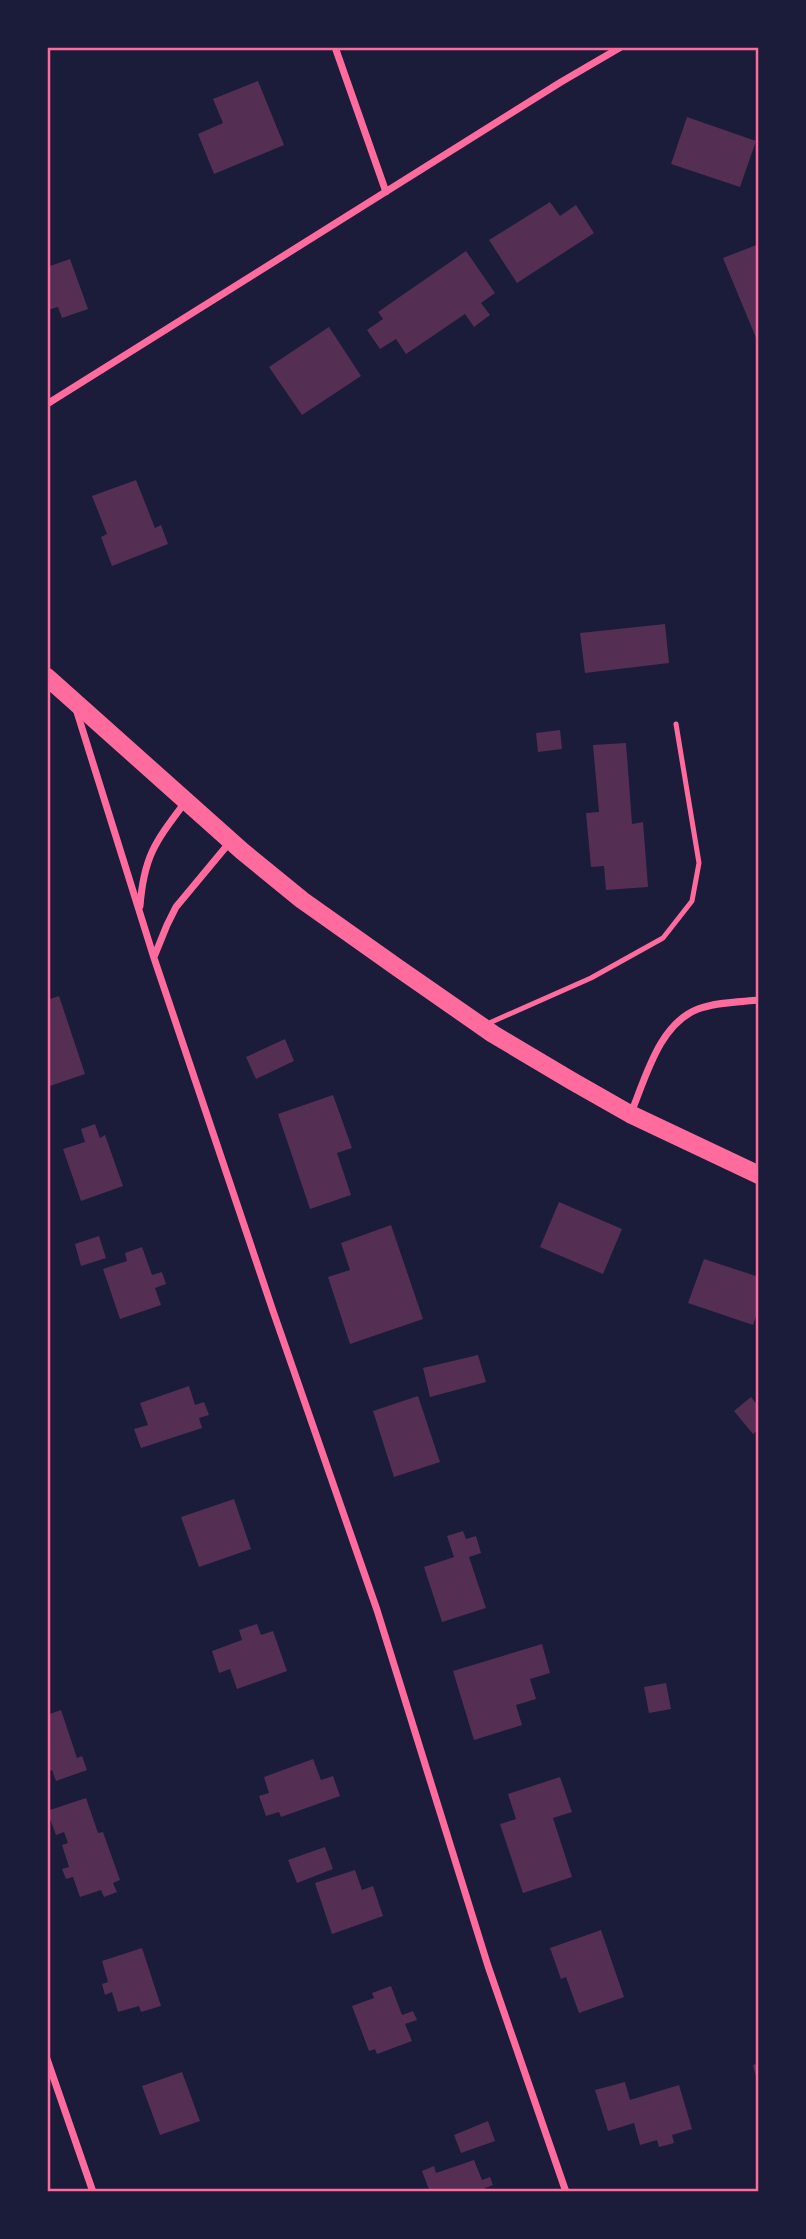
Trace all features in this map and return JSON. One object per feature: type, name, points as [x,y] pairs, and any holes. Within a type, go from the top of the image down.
[{"type":"main road","points":[[47,677],[231,841],[302,900],[481,1026],[631,1114],[759,1175]]},
{"type":"street","points":[[335,47],[386,192]]},
{"type":"street","points":[[47,404],[621,47]]},
{"type":"street","points":[[72,698],[154,958],[377,1610],[488,1966],[566,2192]]},
{"type":"street","points":[[140,912],[142,879],[152,849],[186,801]]},
{"type":"street","points":[[154,958],[176,907],[231,841]]},
{"type":"street","points":[[631,1114],[662,1043],[676,1023],[705,1007],[759,1000]]},
{"type":"street","points":[[47,2059],[93,2192]]},
{"type":"lane","points":[[481,1026],[591,978],[663,938],[692,901],[699,863],[676,724]]},
{"type":"building","points":[[258,81],[284,145],[214,174],[198,134],[223,123],[213,99]]},
{"type":"building","points":[[687,117],[756,141],[740,187],[671,164]]},
{"type":"building","points":[[550,202],[560,216],[576,205],[594,233],[517,283],[489,240]]},
{"type":"building","points":[[759,244],[759,345],[723,258]]},
{"type":"building","points":[[466,251],[495,293],[481,303],[490,315],[474,327],[465,314],[406,354],[396,339],[380,349],[367,330],[383,319],[378,312]]},
{"type":"building","points":[[70,259],[88,309],[62,318],[58,307],[47,310],[47,267]]},
{"type":"building","points":[[329,327],[361,376],[302,415],[269,367]]},
{"type":"building","points":[[136,480],[155,528],[161,525],[168,544],[112,566],[101,537],[107,534],[92,496]]},
{"type":"building","points":[[665,624],[669,663],[585,673],[580,633]]},
{"type":"building","points":[[560,730],[562,749],[538,752],[536,733]]},
{"type":"building","points":[[626,743],[632,824],[643,822],[648,887],[606,890],[604,866],[591,867],[586,813],[599,812],[593,745]]},
{"type":"building","points":[[59,996],[85,1074],[47,1087],[47,1000]]},
{"type":"building","points":[[285,1039],[294,1061],[256,1079],[246,1057]]},
{"type":"building","points":[[333,1095],[352,1148],[337,1153],[351,1195],[310,1209],[278,1114]]},
{"type":"building","points":[[95,1124],[100,1138],[105,1135],[123,1186],[81,1201],[63,1149],[85,1142],[81,1129]]},
{"type":"building","points":[[559,1202],[622,1229],[603,1274],[540,1247]]},
{"type":"building","points":[[391,1225],[423,1319],[350,1344],[328,1277],[350,1270],[341,1243]]},
{"type":"building","points":[[99,1236],[106,1258],[81,1266],[75,1244]]},
{"type":"building","points":[[142,1247],[152,1275],[162,1272],[166,1284],[155,1288],[161,1305],[120,1319],[103,1269],[127,1261],[125,1253]]},
{"type":"building","points":[[704,1259],[759,1277],[759,1307],[753,1325],[688,1303]]},
{"type":"building","points":[[478,1355],[486,1382],[430,1397],[423,1368]]},
{"type":"building","points":[[189,1386],[195,1405],[204,1402],[209,1415],[199,1418],[202,1428],[141,1448],[134,1429],[148,1425],[140,1403]]},
{"type":"building","points":[[418,1396],[440,1462],[394,1477],[373,1411]]},
{"type":"building","points":[[751,1397],[759,1407],[759,1429],[753,1434],[734,1411]]},
{"type":"building","points":[[234,1499],[251,1549],[199,1567],[181,1517]]},
{"type":"building","points":[[463,1531],[466,1539],[476,1536],[481,1553],[469,1557],[486,1608],[442,1622],[424,1567],[454,1557],[447,1536]]},
{"type":"building","points":[[257,1624],[261,1635],[273,1631],[287,1671],[237,1689],[230,1669],[219,1673],[212,1651],[242,1640],[239,1630]]},
{"type":"building","points":[[542,1644],[550,1673],[530,1679],[536,1699],[516,1705],[522,1725],[474,1740],[453,1671]]},
{"type":"building","points":[[666,1683],[671,1709],[649,1713],[644,1687]]},
{"type":"building","points":[[61,1710],[77,1758],[82,1756],[87,1770],[56,1781],[52,1770],[47,1772],[47,1715]]},
{"type":"building","points":[[313,1759],[321,1780],[333,1776],[340,1796],[281,1817],[279,1812],[266,1816],[259,1796],[269,1793],[264,1777]]},
{"type":"building","points":[[560,1777],[572,1812],[553,1818],[572,1877],[523,1893],[500,1824],[516,1819],[508,1794]]},
{"type":"building","points":[[86,1798],[98,1833],[103,1832],[120,1880],[113,1883],[117,1892],[104,1897],[101,1890],[80,1897],[73,1877],[66,1879],[62,1869],[69,1867],[62,1845],[68,1843],[64,1832],[56,1835],[47,1811]]},
{"type":"building","points":[[325,1847],[333,1869],[297,1883],[288,1860]]},
{"type":"building","points":[[355,1870],[362,1890],[373,1886],[383,1916],[332,1934],[315,1883]]},
{"type":"building","points":[[601,1930],[624,1997],[579,2013],[566,1977],[561,1979],[550,1948]]},
{"type":"building","points":[[142,1948],[161,2006],[141,2012],[139,2006],[118,2012],[112,1992],[105,1995],[102,1984],[108,1982],[102,1961]]},
{"type":"building","points":[[391,1986],[402,2015],[413,2011],[417,2020],[405,2024],[412,2041],[377,2054],[375,2049],[369,2051],[352,2006],[374,1998],[372,1993]]},
{"type":"building","points":[[759,2063],[759,2084],[758,2084],[753,2065]]},
{"type":"building","points":[[182,2072],[200,2121],[160,2135],[142,2086]]},
{"type":"building","points":[[625,2082],[630,2100],[679,2085],[692,2129],[672,2135],[674,2143],[659,2147],[657,2140],[640,2145],[634,2123],[608,2131],[595,2090]]},
{"type":"building","points":[[488,2121],[495,2141],[461,2153],[454,2135]]},
{"type":"building","points":[[474,2160],[482,2180],[490,2177],[493,2185],[485,2188],[487,2192],[430,2192],[422,2171],[434,2166],[436,2173]]}]
